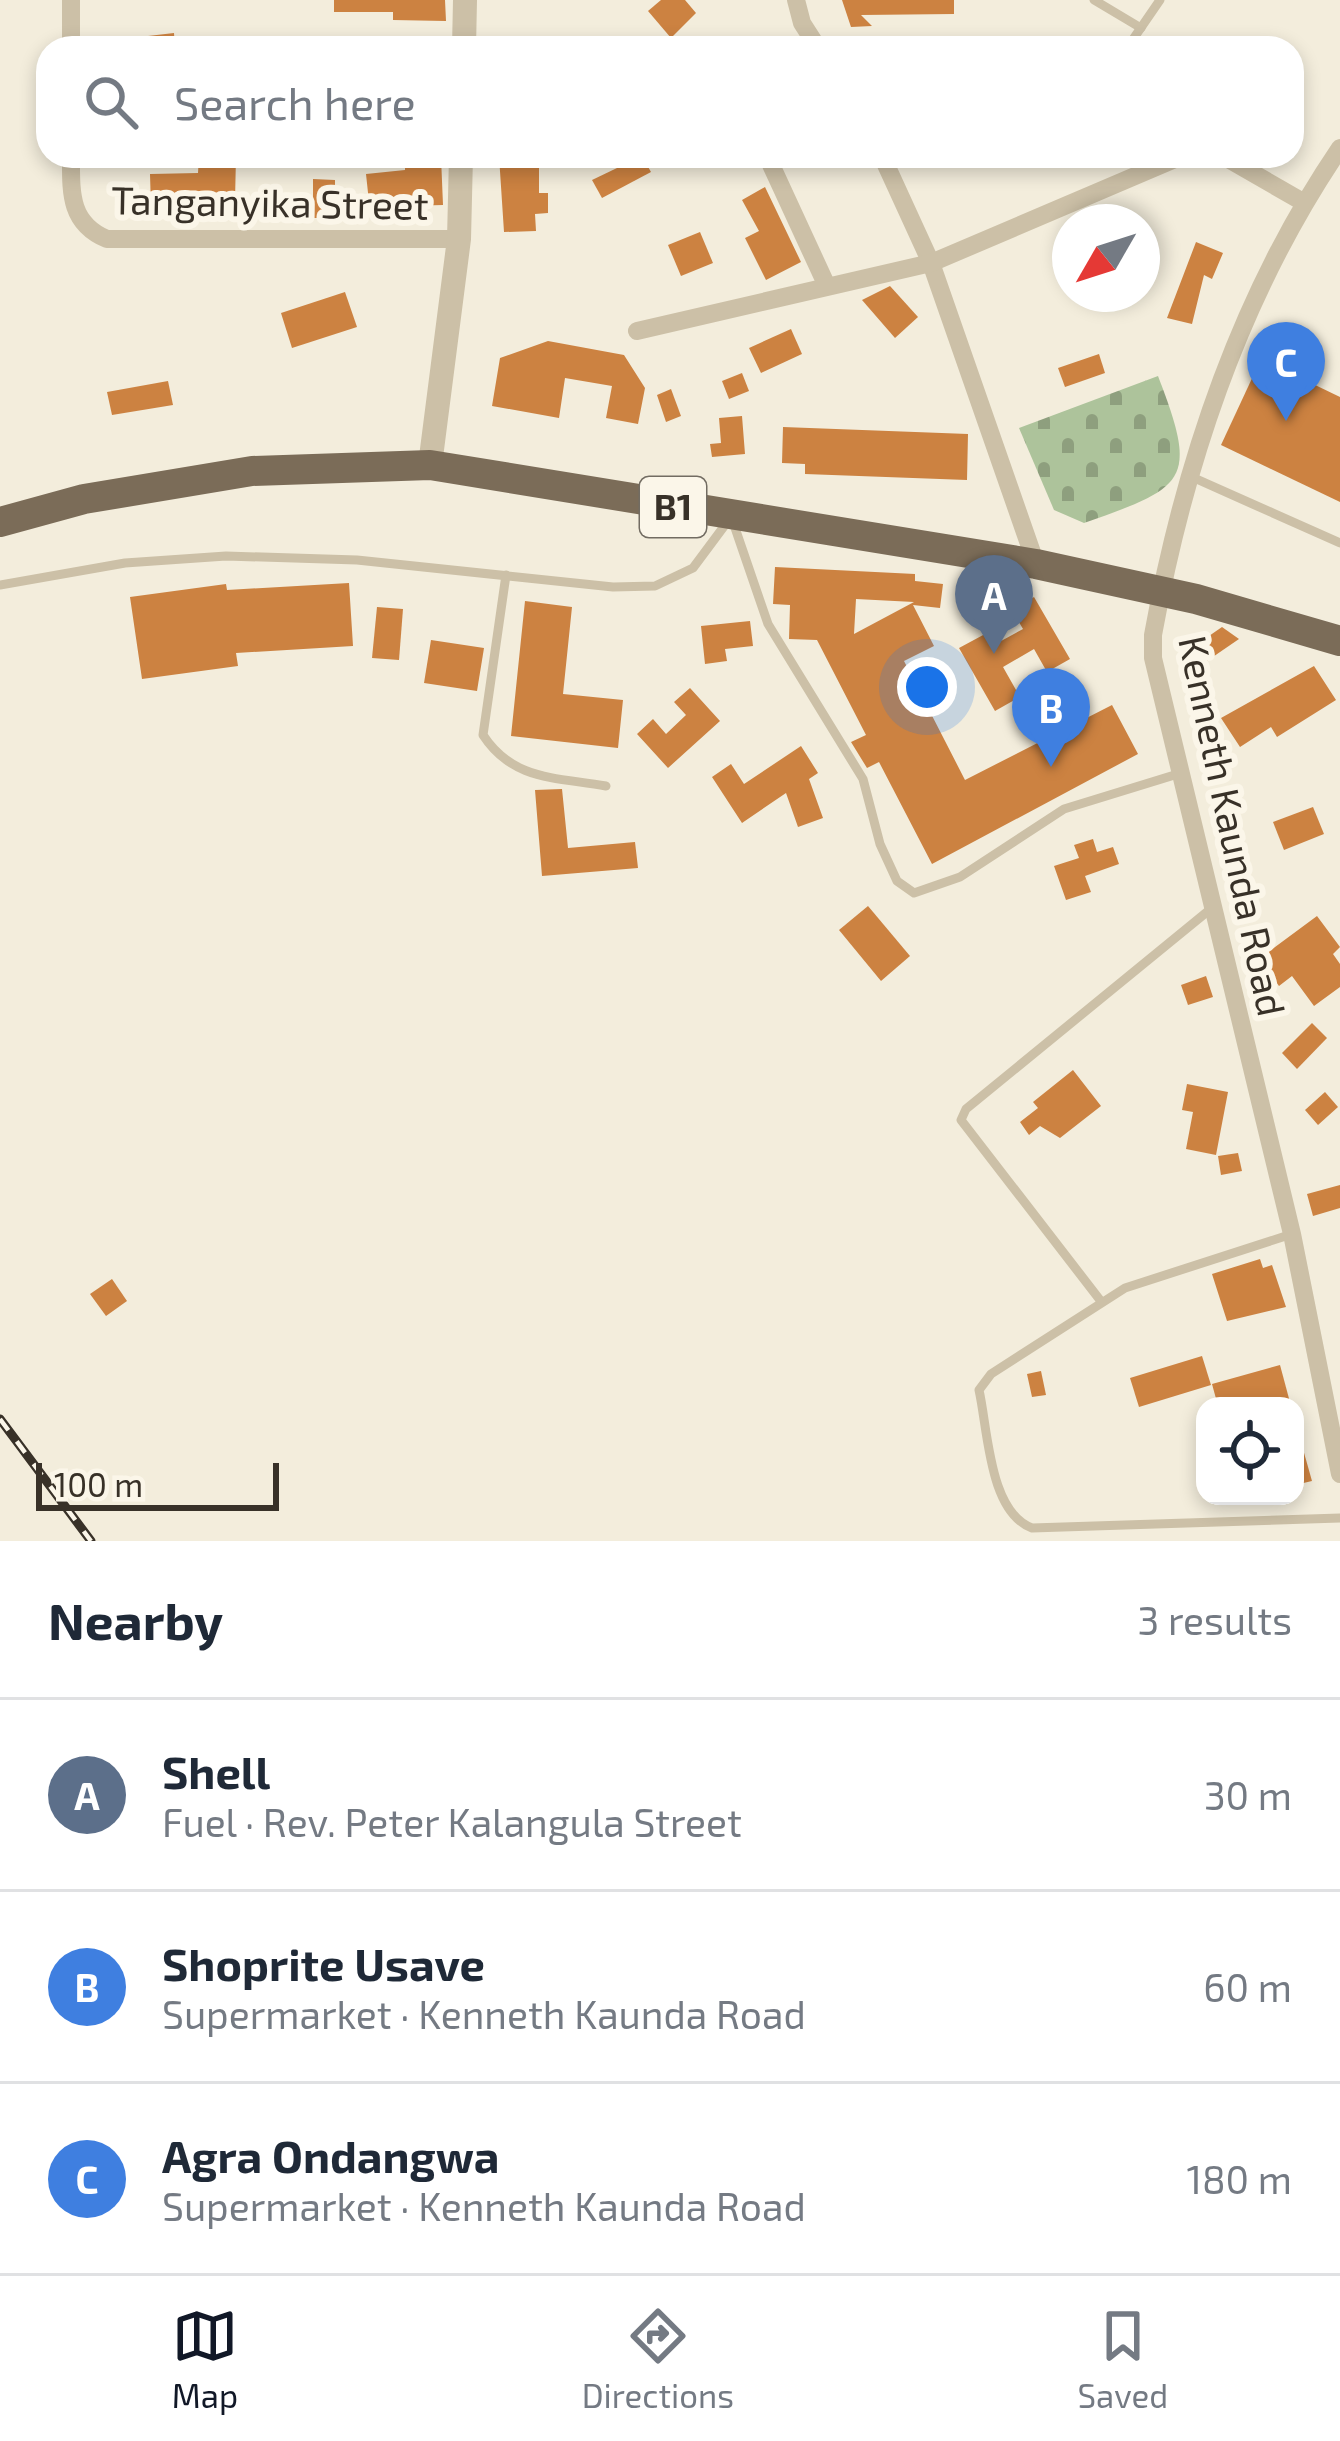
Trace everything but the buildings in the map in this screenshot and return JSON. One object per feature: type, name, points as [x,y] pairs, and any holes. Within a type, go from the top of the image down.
[{"type":"main road","name":"B1","points":[[0,522],[84,499],[252,471],[430,465],[1036,564],[1340,641]]},
{"type":"street","points":[[71,0],[71,36]]},
{"type":"street","points":[[464,36],[465,0]]},
{"type":"street","points":[[796,0],[810,36]]},
{"type":"street","name":"Kenneth Kaunda Road","points":[[1340,148],[1303,202],[1226,368],[1160,593],[1153,658],[1292,1234],[1340,1474]]},
{"type":"street","name":"Tanganyika Street","points":[[71,168],[71,202],[93,233],[107,239],[459,239]]},
{"type":"street","points":[[430,465],[459,239],[461,168]]},
{"type":"street","points":[[773,168],[826,284]]},
{"type":"street","points":[[887,168],[931,263],[1036,564]]},
{"type":"street","points":[[637,331],[931,263],[1154,168]]},
{"type":"street","points":[[1244,168],[1303,202]]},
{"type":"lane","points":[[1094,0],[1141,28]]},
{"type":"lane","points":[[1135,36],[1160,0]]},
{"type":"lane","points":[[1192,477],[1340,543]]},
{"type":"lane","points":[[0,585],[124,563],[226,556],[357,560],[656,586],[693,568],[732,517]]},
{"type":"lane","points":[[732,517],[768,624],[863,779],[880,844],[897,880],[914,893],[960,877],[1064,809],[1181,773]]},
{"type":"lane","points":[[506,575],[483,735],[499,759],[517,770],[606,786]]},
{"type":"lane","points":[[1100,1300],[962,1120],[966,1109],[1213,907]]},
{"type":"lane","points":[[1292,1234],[1100,1300],[982,1381],[979,1390],[1010,1515],[1033,1528],[1340,1518]]},
{"type":"green space","points":[[1158,376],[1178,439],[1175,476],[1144,500],[1084,523],[1054,510],[1019,428]]},
{"type":"railway","points":[[0,1419],[91,1541]]},
{"type":"place","name":"Agra Ondangwa","points":[[1286,421]]},
{"type":"place","name":"Shell","points":[[994,654]]},
{"type":"place","name":"Shoprite Usave","points":[[1051,767]]}]
